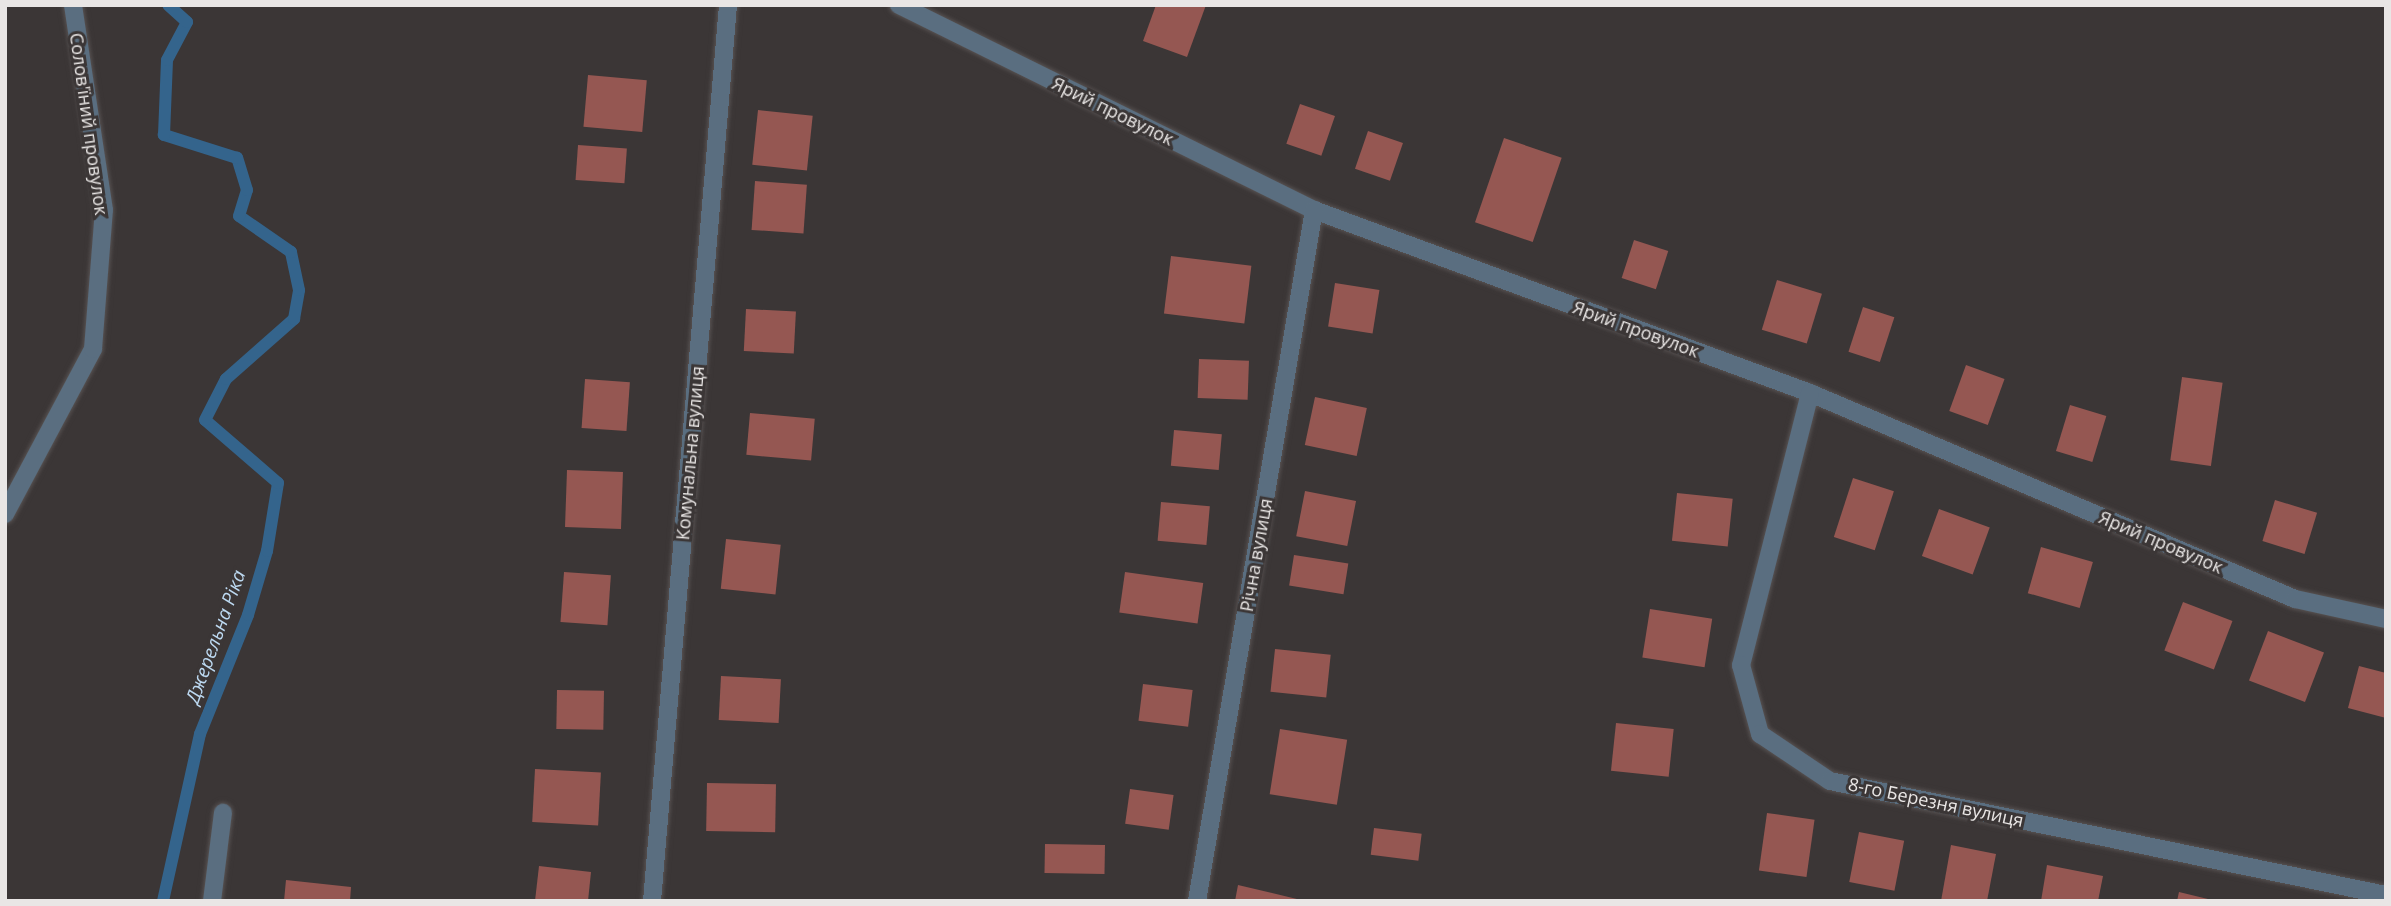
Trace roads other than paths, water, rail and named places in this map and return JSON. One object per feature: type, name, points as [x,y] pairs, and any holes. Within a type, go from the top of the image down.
[{"type":"street","name":"Солов'їний провулок","points":[[5,514],[93,349],[104,210],[73,5]]},
{"type":"street","name":"Комунальна вулиця","points":[[652,901],[728,5]]},
{"type":"street","name":"Ярий провулок","points":[[899,5],[1314,210],[1810,393],[2295,599],[2386,619]]},
{"type":"street","name":"Річна вулиця","points":[[1197,901],[1314,210]]},
{"type":"street","name":"8-го Березня вулиця","points":[[1810,393],[1741,665],[1760,734],[1830,781],[2386,895]]},
{"type":"street","points":[[212,901],[223,813]]},
{"type":"waterway","name":"Джерельна Ріка","points":[[163,901],[200,734],[248,615],[267,551],[278,483],[205,420],[226,379],[294,319],[299,290],[291,252],[239,216],[247,190],[237,158],[164,135],[167,60],[187,22],[168,5]]}]
